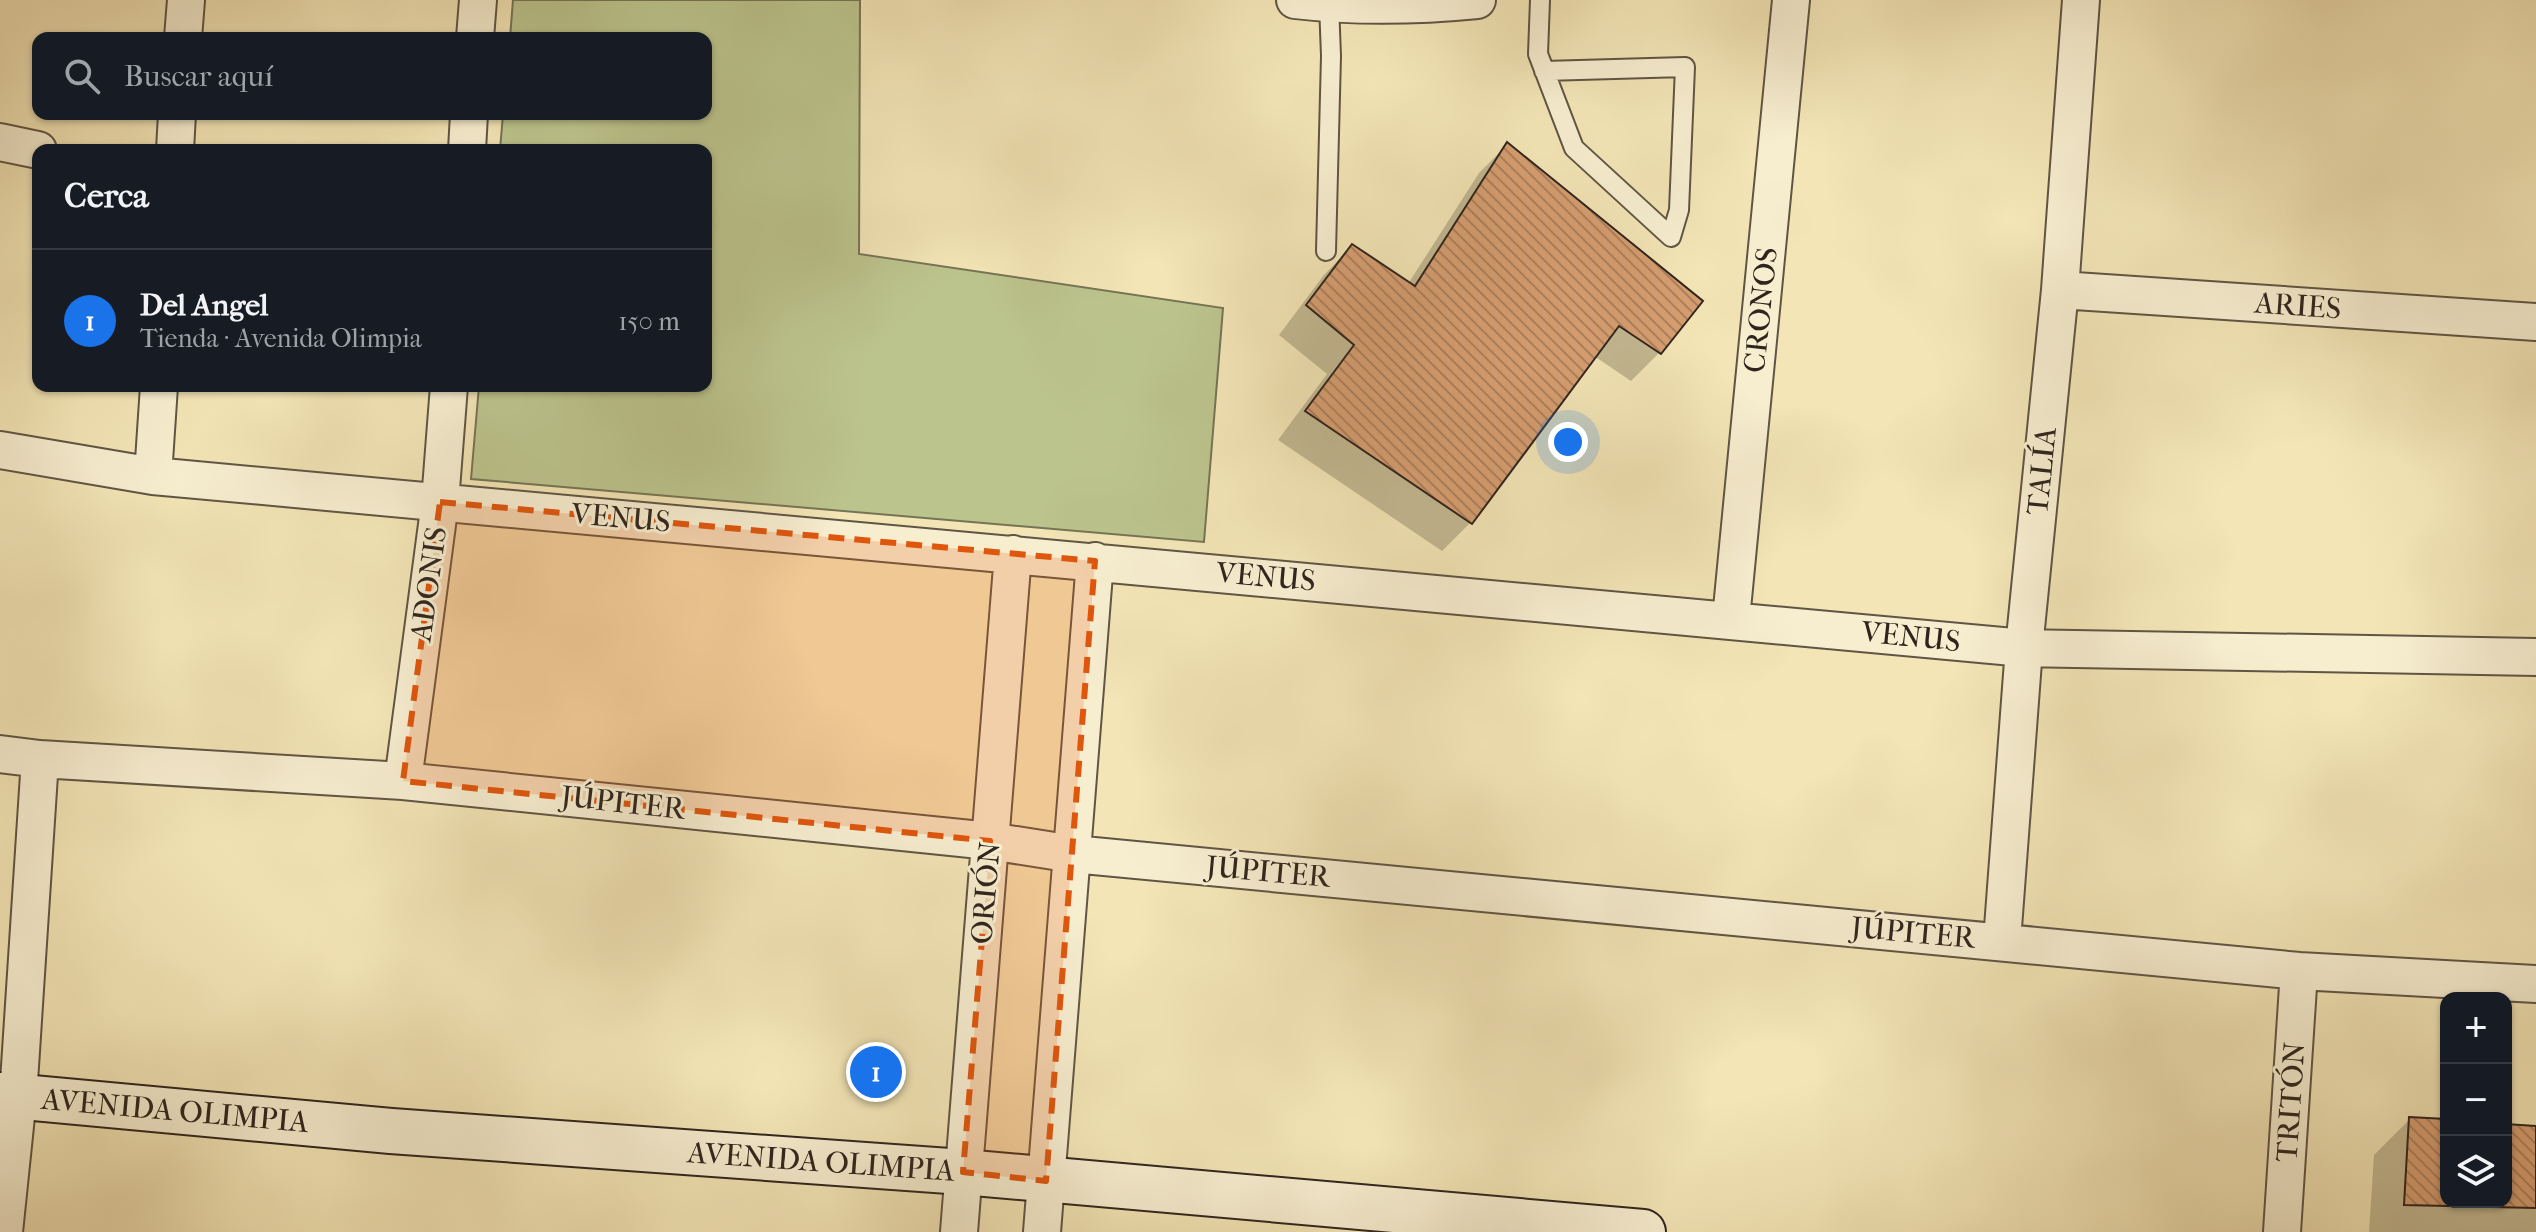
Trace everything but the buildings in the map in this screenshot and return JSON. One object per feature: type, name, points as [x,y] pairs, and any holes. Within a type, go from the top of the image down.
[{"type":"street","points":[[183,32],[186,0]]},
{"type":"street","points":[[475,32],[478,0]]},
{"type":"street","points":[[1312,2],[1422,6],[1477,0]]},
{"type":"street","name":"CRONOS","points":[[1731,619],[1791,0]]},
{"type":"street","name":"TALÍA","points":[[2002,941],[2024,648],[2060,290],[2081,0]]},
{"type":"street","points":[[175,144],[177,120]]},
{"type":"street","points":[[467,144],[469,120]]},
{"type":"street","points":[[0,142],[32,149]]},
{"type":"street","name":"ARIES","points":[[2060,290],[2536,322]]},
{"type":"street","points":[[153,476],[159,392]]},
{"type":"street","name":"ADONIS","points":[[403,781],[440,502],[449,392]]},
{"type":"street","name":"VENUS","points":[[0,450],[153,476],[2024,648],[2536,657]]},
{"type":"street","name":"ORIÓN","points":[[959,1232],[1013,554]]},
{"type":"street","points":[[1042,1232],[1095,561]]},
{"type":"street","name":"JÚPITER","points":[[0,754],[403,781],[990,841],[1073,854],[2299,971],[2536,984]]},
{"type":"street","points":[[4,1232],[9,1096],[40,759]]},
{"type":"street","name":"TRITÓN","points":[[2282,1232],[2299,971]]},
{"type":"street","name":"AVENIDA OLIMPIA","points":[[9,1096],[391,1131],[963,1172],[1643,1232]]},
{"type":"lane","points":[[1540,0],[1538,54],[1544,71],[1574,148],[1671,237],[1679,210],[1685,67],[1544,71]]},
{"type":"lane","points":[[1312,2],[1331,56],[1326,251]]},
{"type":"highlighted area","points":[[440,502],[1095,561],[1046,1181],[963,1172],[990,841],[403,781]]},
{"type":"green space","points":[[513,0],[860,0],[859,254],[1223,308],[1204,542],[471,479],[478,392],[712,392],[712,144],[500,144],[502,120],[712,120],[712,32],[510,32]]},
{"type":"place","name":"Del Angel","points":[[876,1072]]}]
